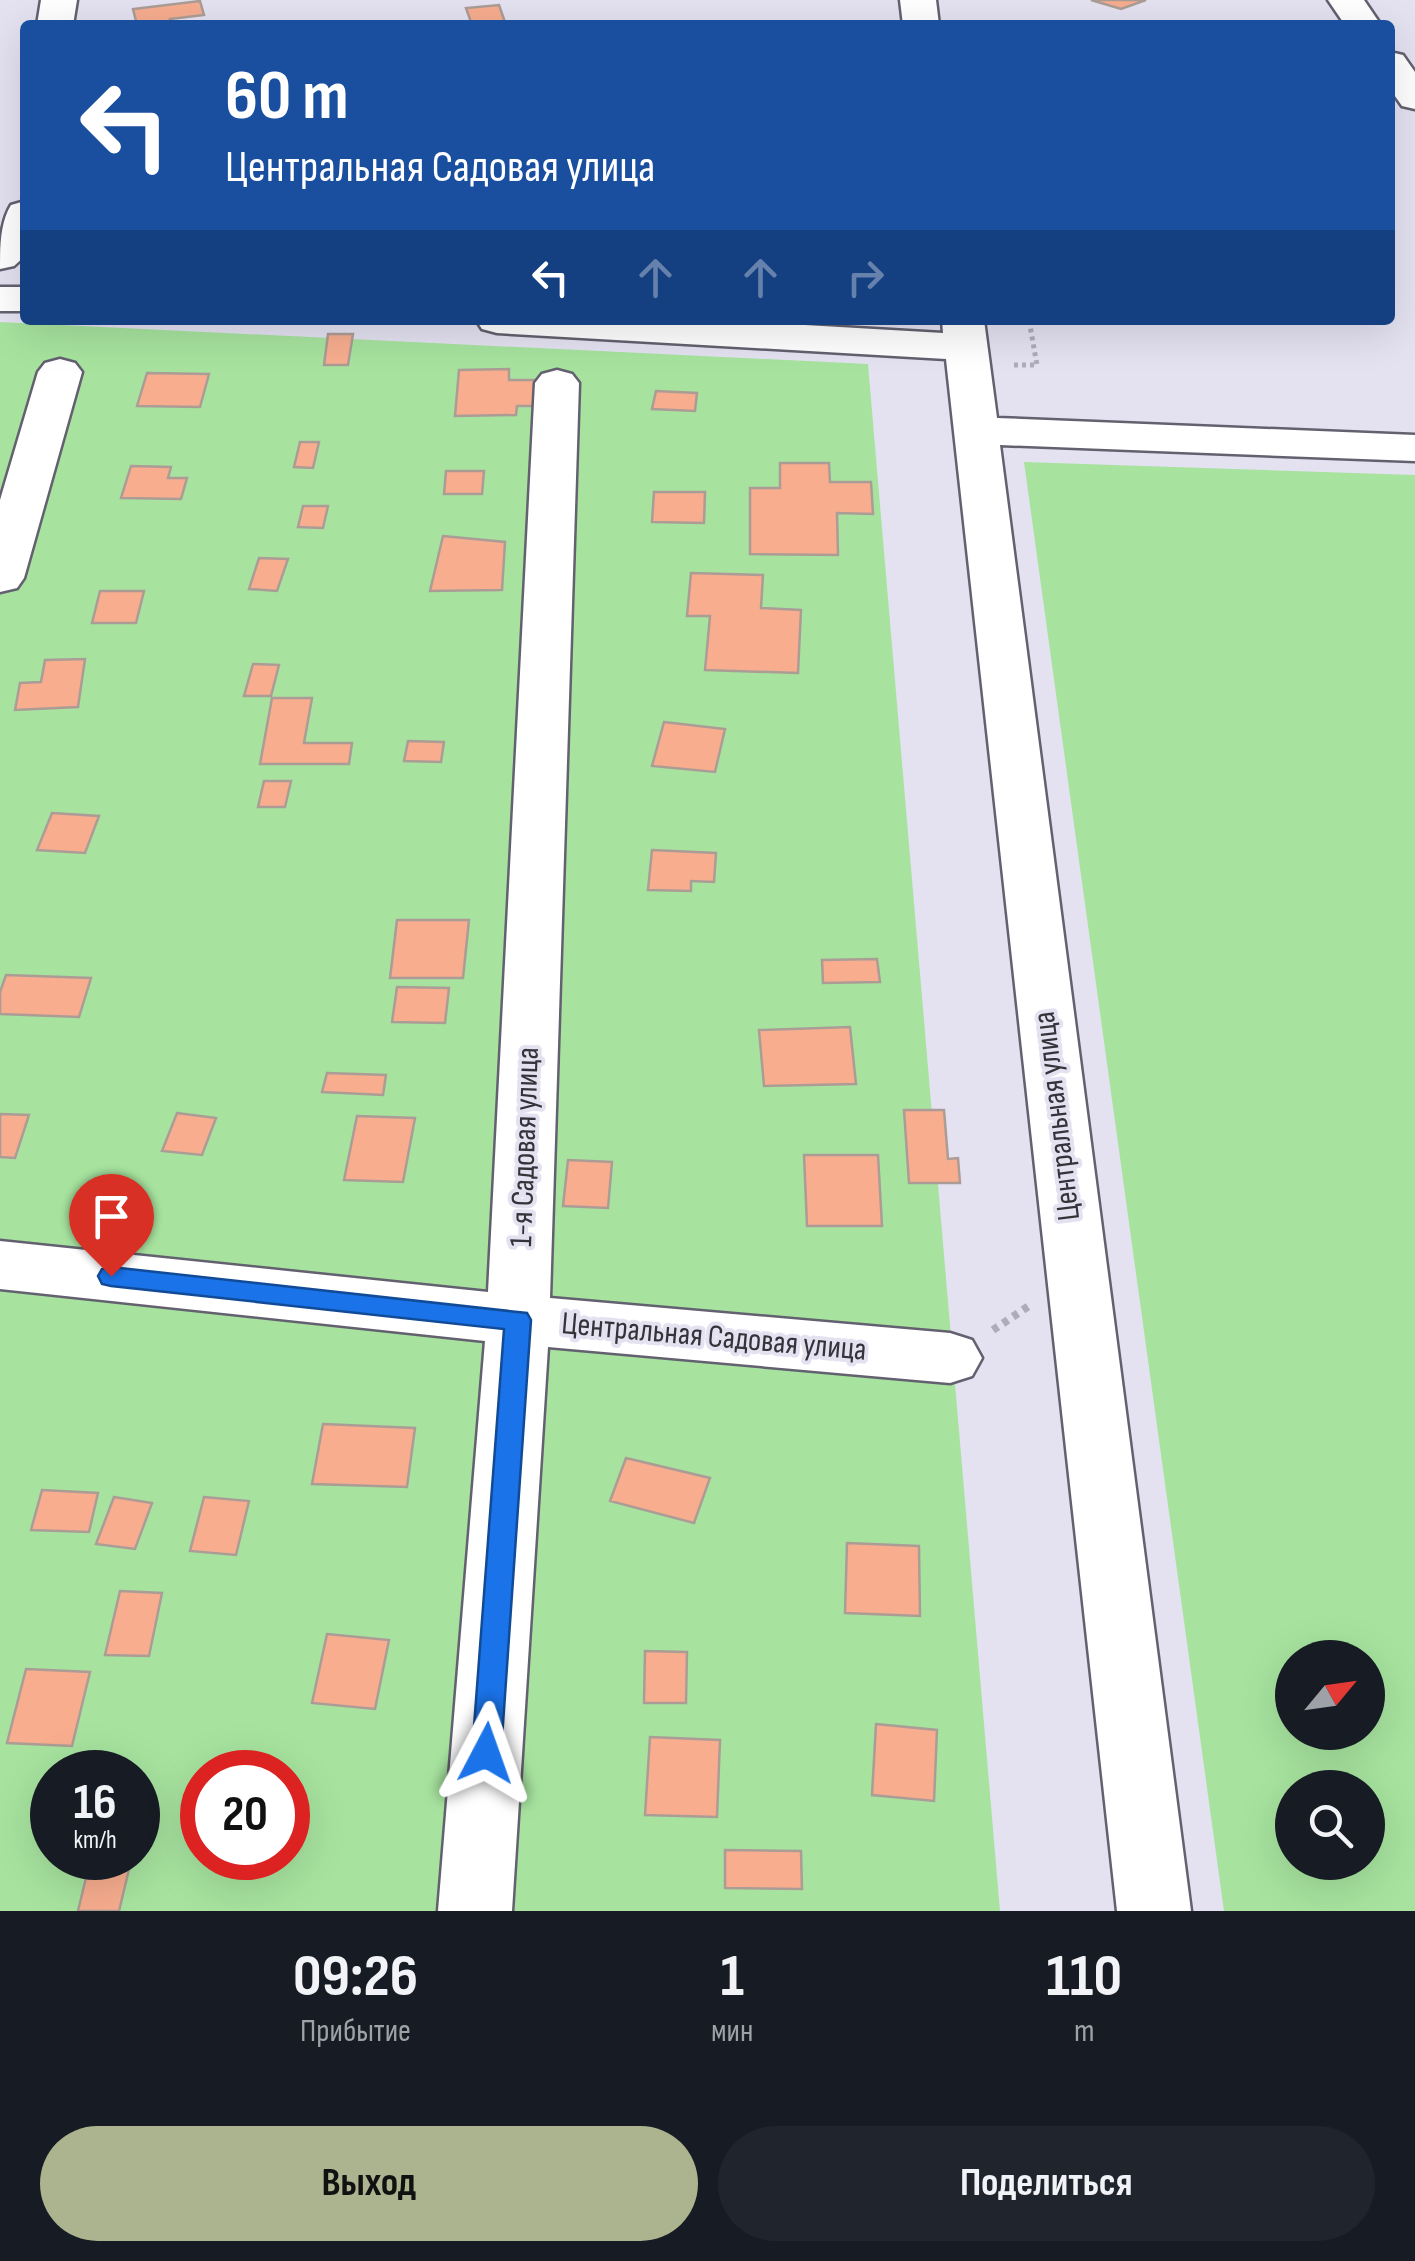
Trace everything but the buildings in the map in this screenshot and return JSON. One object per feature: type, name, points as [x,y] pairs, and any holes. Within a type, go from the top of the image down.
[{"type":"street","points":[[0,257],[20,239]]},
{"type":"street","points":[[677,325],[965,333]]},
{"type":"street","name":"Центральная улица","points":[[965,333],[1154,1911]]},
{"type":"street","points":[[0,578],[60,372]]},
{"type":"street","name":"1-я Садовая улица","points":[[475,1911],[518,1320],[557,383]]},
{"type":"street","points":[[976,430],[1056,437],[1415,448]]},
{"type":"street","name":"Центральная Садовая улица","points":[[0,1265],[518,1320],[950,1358]]},
{"type":"path","points":[[1030,325],[1037,365]]},
{"type":"path","points":[[950,1358],[1076,1276]]},
{"type":"green space","points":[[0,322],[868,364],[1000,1911],[0,1911]]},
{"type":"green space","points":[[1024,462],[1415,475],[1415,1911],[1224,1911]]},
{"type":"route","points":[[111,1276],[518,1320],[486,1753]]}]
